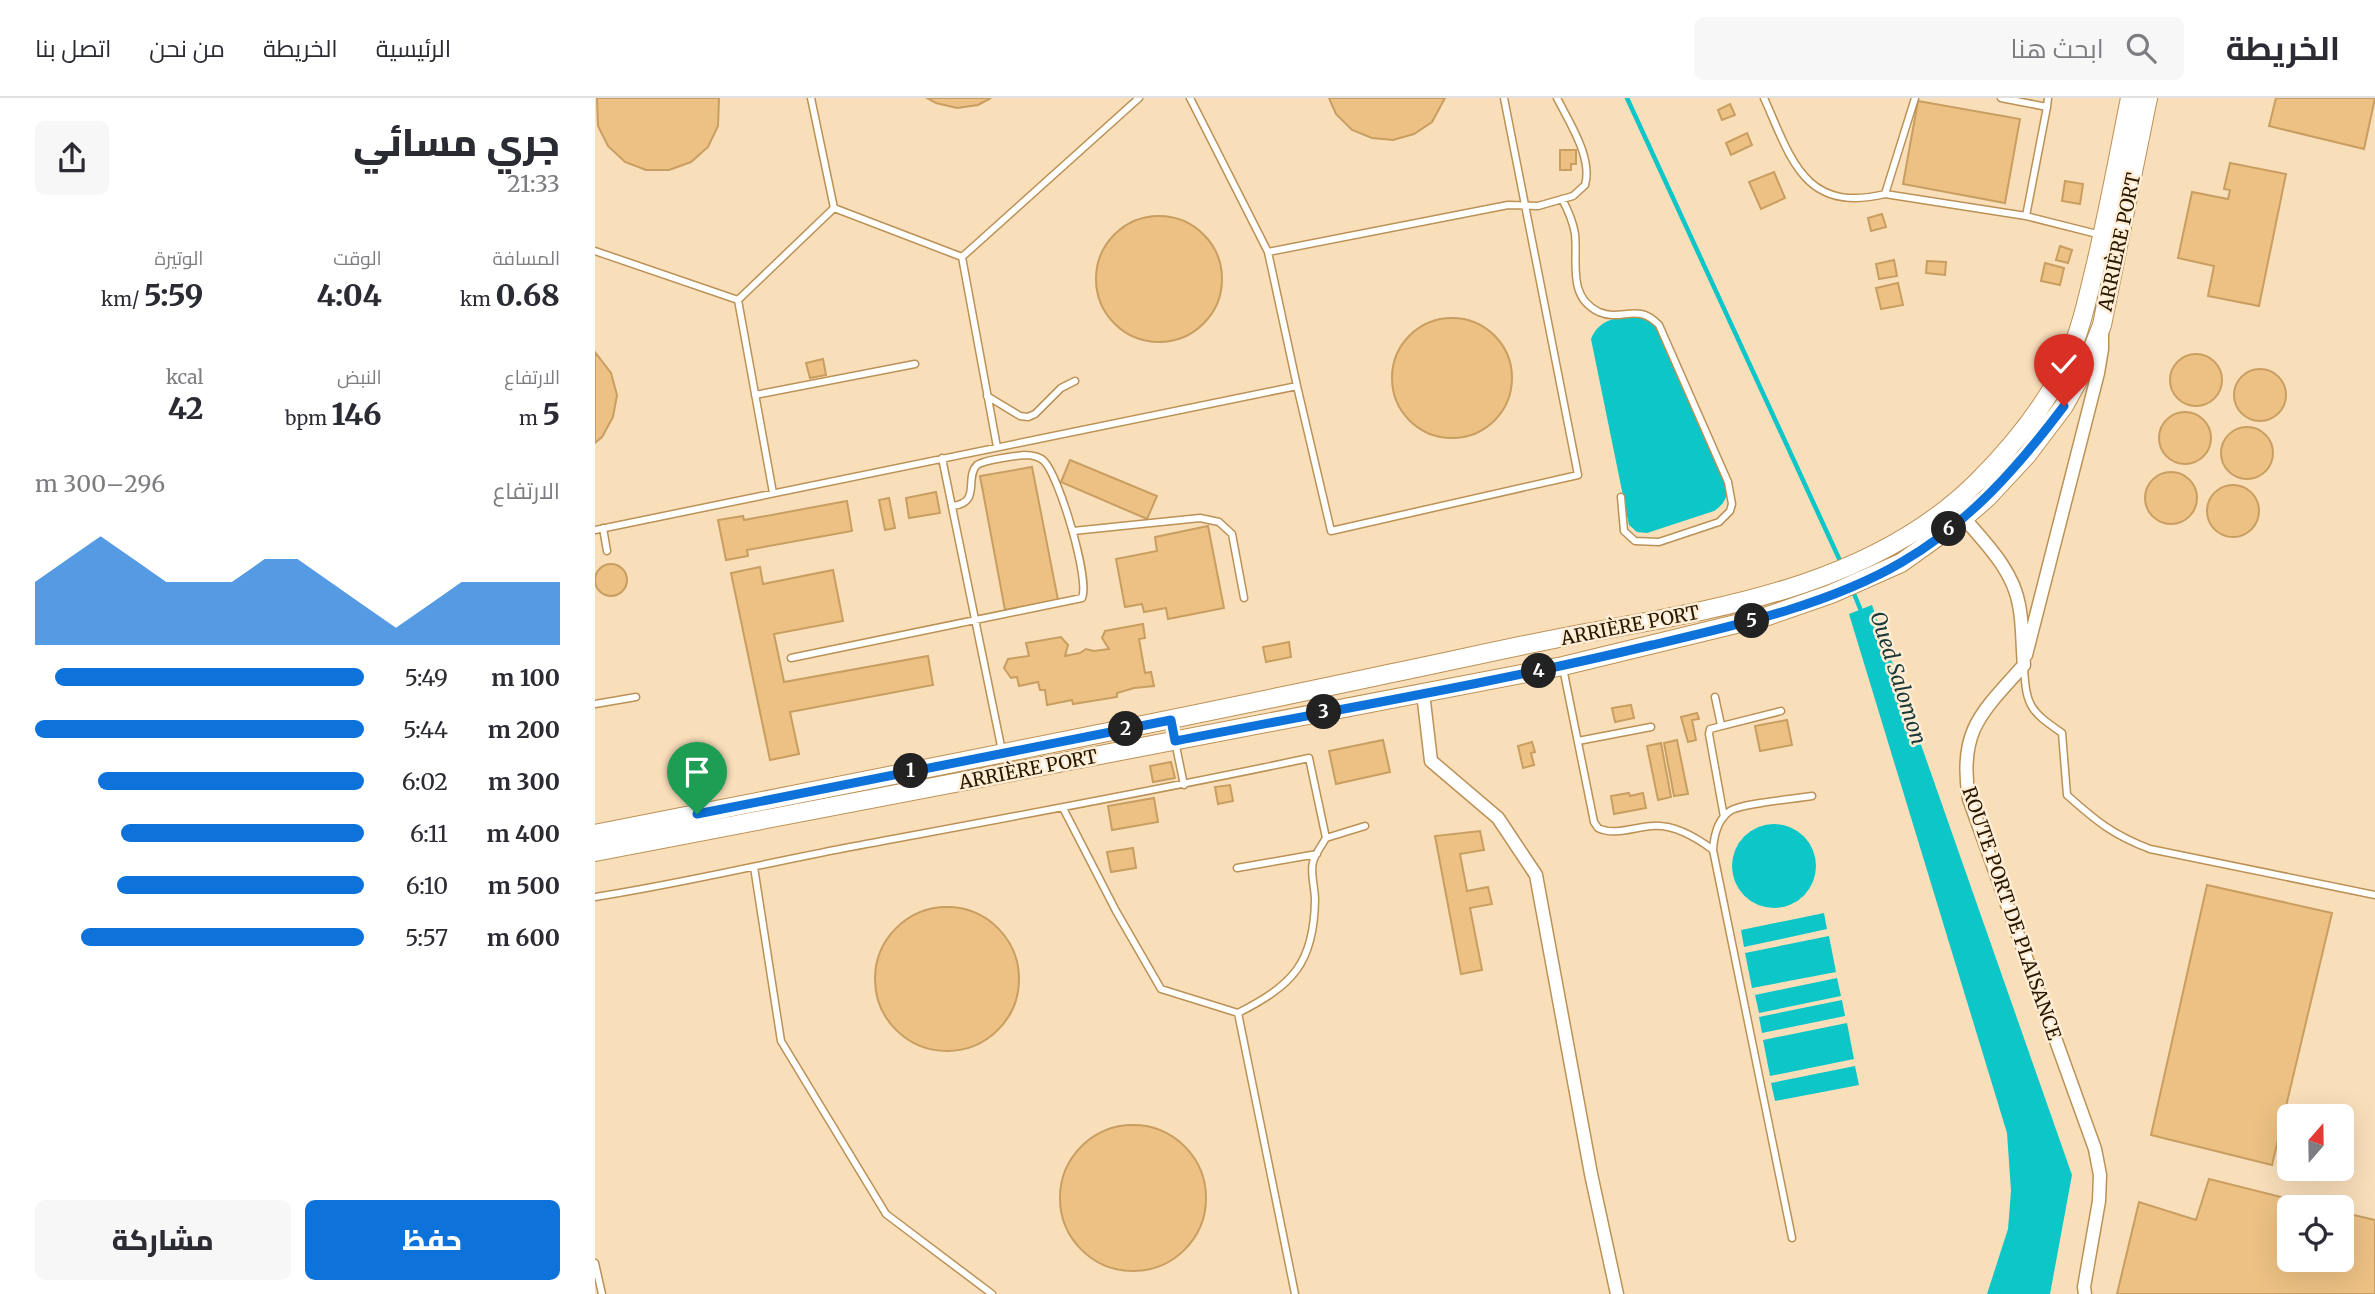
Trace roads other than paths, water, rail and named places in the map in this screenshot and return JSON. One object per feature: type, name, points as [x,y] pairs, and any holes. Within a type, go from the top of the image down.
[{"type":"street","name":"ARRIÈRE PORT","points":[[595,834],[1171,720],[1529,644],[1724,608],[1819,577],[1897,544],[1976,482],[2012,443],[2047,396],[2066,362],[2083,317],[2103,236],[2130,98]]},
{"type":"street","name":"ARRIÈRE PORT","points":[[595,852],[1563,666],[1765,617],[1831,594],[1901,563],[1987,498],[2027,455],[2064,406],[2085,368],[2102,325],[2148,98]]},
{"type":"street","points":[[2024,665],[2098,373],[2102,325]]},
{"type":"street","points":[[1964,518],[1999,560],[2010,578],[2019,604],[2024,665]]},
{"type":"street","name":"ROUTE PORT DE PLAISANCE","points":[[2024,665],[1976,723],[1968,745],[1965,771],[1969,799],[2095,1149],[2101,1175],[2085,1294]]},
{"type":"street","points":[[1423,693],[1431,761],[1498,818],[1537,875],[1591,1174],[1617,1294]]},
{"type":"lane","points":[[811,98],[834,208]]},
{"type":"lane","points":[[963,257],[1139,98]]},
{"type":"lane","points":[[1190,98],[1268,252],[1331,531],[1578,475],[1504,98]]},
{"type":"lane","points":[[1268,252],[1508,205],[1526,206],[1562,199],[1580,192],[1587,177],[1582,152],[1557,98]]},
{"type":"lane","points":[[1763,98],[1794,166],[1804,178],[1831,196],[1867,199],[1885,194],[2026,216],[2103,236]]},
{"type":"lane","points":[[1885,194],[1915,98]]},
{"type":"lane","points":[[2001,98],[2046,107]]},
{"type":"lane","points":[[2026,216],[2048,98]]},
{"type":"lane","points":[[1562,199],[1574,235],[1575,275],[1582,297],[1605,314],[1636,312],[1653,318],[1659,325],[1728,482],[1733,504],[1730,512],[1719,522],[1659,542],[1635,541],[1624,531],[1621,497]]},
{"type":"lane","points":[[834,208],[963,257]]},
{"type":"lane","points":[[738,300],[834,208]]},
{"type":"lane","points":[[595,251],[738,300]]},
{"type":"lane","points":[[963,257],[997,447]]},
{"type":"lane","points":[[738,300],[773,493]]},
{"type":"lane","points":[[755,395],[915,364]]},
{"type":"lane","points":[[830,370],[832,380]]},
{"type":"lane","points":[[987,396],[1020,416],[1028,417],[1035,414],[1061,388],[1075,381]]},
{"type":"lane","points":[[595,530],[1297,386]]},
{"type":"lane","points":[[791,658],[1082,598],[1084,588],[1073,531],[1046,463],[1036,456],[1023,456],[981,463],[974,471],[969,496],[965,502],[952,506]]},
{"type":"lane","points":[[942,458],[1002,753]]},
{"type":"lane","points":[[1073,531],[1201,518],[1219,522],[1232,534],[1244,598]]},
{"type":"lane","points":[[603,528],[607,551]]},
{"type":"lane","points":[[2024,665],[2026,695],[2037,716],[2062,733],[2067,795],[2103,826],[2124,839],[2150,849],[2375,895]]},
{"type":"lane","points":[[1563,666],[1594,822],[1598,828],[1614,831],[1656,825],[1695,837],[1713,850]]},
{"type":"lane","points":[[595,704],[636,697]]},
{"type":"lane","points":[[1715,697],[1721,725]]},
{"type":"lane","points":[[1724,817],[1710,729],[1781,711]]},
{"type":"lane","points":[[1171,720],[1184,785]]},
{"type":"lane","points":[[1578,741],[1651,727]]},
{"type":"lane","points":[[595,897],[1184,785],[1309,758],[1327,838]]},
{"type":"lane","points":[[1792,1238],[1713,850],[1715,834],[1724,817],[1733,809],[1812,796]]},
{"type":"lane","points":[[1722,804],[1733,809]]},
{"type":"lane","points":[[1063,808],[1116,911],[1161,989],[1238,1013],[1262,1001],[1289,981],[1304,959],[1312,936],[1315,899],[1312,862],[1327,838],[1365,826]]},
{"type":"lane","points":[[1237,868],[1317,854]]},
{"type":"lane","points":[[754,867],[781,1041],[886,1214],[992,1294]]},
{"type":"lane","points":[[1238,1013],[1295,1294]]},
{"type":"lane","points":[[595,1263],[601,1294]]},
{"type":"water","points":[[1640,314],[1651,319],[1658,329],[1728,489],[1724,502],[1714,511],[1647,533],[1637,532],[1629,525],[1591,339],[1605,322]]},
{"type":"water","points":[[1872,605],[2072,1175],[2050,1294],[1987,1294],[2008,1229],[2011,1191],[2007,1133],[1849,614]]},
{"type":"water","points":[[1766,824],[1782,824],[1798,831],[1809,842],[1816,858],[1813,882],[1804,896],[1782,908],[1766,908],[1750,901],[1739,890],[1732,874],[1732,858],[1739,842],[1750,831]]},
{"type":"water","points":[[1824,913],[1827,929],[1744,947],[1741,930]]},
{"type":"water","points":[[1829,936],[1836,972],[1752,988],[1745,953]]},
{"type":"water","points":[[1837,978],[1841,996],[1759,1013],[1755,995]]},
{"type":"water","points":[[1842,1000],[1845,1016],[1762,1033],[1759,1017]]},
{"type":"water","points":[[1847,1023],[1854,1059],[1770,1076],[1763,1040]]},
{"type":"water","points":[[1855,1066],[1859,1085],[1775,1101],[1771,1083]]},
{"type":"waterway","name":"Oued Salomon","points":[[1627,98],[1842,565]]},
{"type":"waterway","name":"Oued Salomon","points":[[1852,589],[1862,613]]}]
